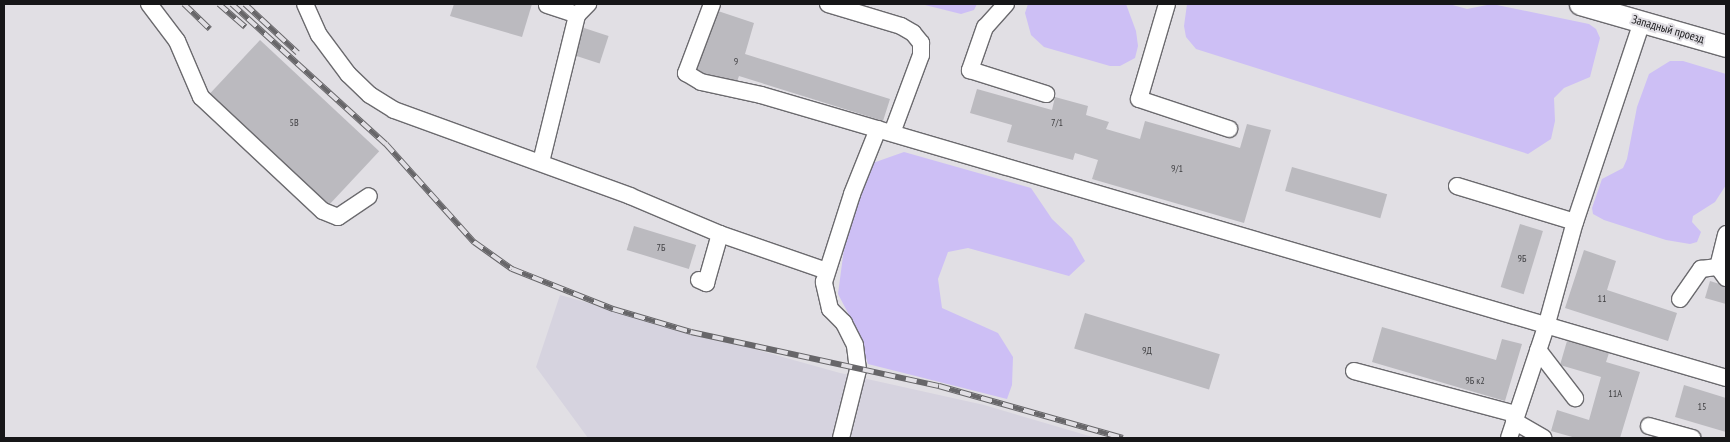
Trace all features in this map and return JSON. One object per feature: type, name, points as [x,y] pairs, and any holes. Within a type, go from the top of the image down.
[{"type":"main road","name":"Западный проезд","points":[[1580,4],[1726,46]]},
{"type":"lane","points":[[149,4],[177,41],[202,97],[323,211],[338,216],[369,196]]},
{"type":"lane","points":[[305,4],[319,35],[348,74],[370,95],[394,110],[541,162],[720,234],[827,271]]},
{"type":"lane","points":[[712,4],[687,66],[686,73],[690,78],[762,94],[1546,327],[1726,378]]},
{"type":"lane","points":[[828,4],[901,26],[913,33],[921,43],[921,56],[885,131],[827,271],[825,296],[855,345],[858,370],[841,438]]},
{"type":"lane","points":[[1006,4],[986,28],[970,70],[1046,94]]},
{"type":"lane","points":[[1168,4],[1139,99],[1229,130]]},
{"type":"lane","points":[[541,162],[582,9],[547,5]]},
{"type":"lane","points":[[1509,438],[1546,327],[1575,222],[1642,22]]},
{"type":"lane","points":[[1457,186],[1575,222]]},
{"type":"lane","points":[[698,280],[706,283],[720,234]]},
{"type":"lane","points":[[1680,299],[1700,269],[1722,272],[1726,234]]},
{"type":"lane","points":[[1538,350],[1575,398]]},
{"type":"lane","points":[[1354,371],[1515,418],[1544,438]]},
{"type":"lane","points":[[1649,426],[1692,438]]},
{"type":"shaded area","points":[[921,4],[977,4],[974,10],[961,14]]},
{"type":"shaded area","points":[[1028,4],[1126,4],[1136,31],[1138,46],[1135,58],[1120,66],[1110,66],[1044,47],[1031,35],[1025,13]]},
{"type":"shaded area","points":[[1187,4],[1449,4],[1467,9],[1492,4],[1589,24],[1596,29],[1600,38],[1590,77],[1564,88],[1554,98],[1555,121],[1551,139],[1528,154],[1196,49],[1186,37],[1184,26]]},
{"type":"shaded area","points":[[1670,61],[1683,61],[1726,74],[1726,185],[1715,202],[1693,216],[1692,222],[1701,232],[1697,242],[1690,244],[1666,240],[1604,220],[1593,214],[1592,208],[1602,179],[1623,168],[1627,159],[1637,107],[1649,74]]},
{"type":"shaded area","points":[[904,152],[1031,188],[1052,219],[1072,238],[1085,261],[1069,276],[968,248],[948,252],[938,279],[942,308],[998,333],[1013,357],[1012,385],[1007,399],[868,364],[857,330],[838,294],[845,241],[870,164]]},
{"type":"shaded area","points":[[560,295],[840,373],[984,405],[1096,438],[588,438],[536,367]]},
{"type":"building","points":[[454,4],[532,4],[522,37],[450,16]]},
{"type":"building","points":[[715,10],[754,23],[745,54],[890,99],[883,121],[739,76],[736,84],[696,71]]},
{"type":"building","points":[[581,27],[609,36],[600,64],[572,55]]},
{"type":"building","points":[[260,40],[379,151],[329,205],[210,94]]},
{"type":"building","points":[[977,89],[1052,110],[1055,97],[1088,106],[1086,115],[1109,122],[1106,129],[1140,139],[1145,121],[1240,148],[1247,124],[1271,130],[1244,223],[1092,179],[1098,160],[1075,153],[1073,160],[1007,142],[1012,125],[970,113]]},
{"type":"building","points":[[1292,167],[1387,194],[1380,218],[1285,191]]},
{"type":"building","points":[[1520,224],[1543,231],[1524,294],[1501,287]]},
{"type":"building","points":[[634,226],[696,245],[689,269],[627,250]]},
{"type":"building","points":[[1584,250],[1616,261],[1607,290],[1677,313],[1668,341],[1565,308]]},
{"type":"building","points":[[1710,281],[1726,286],[1726,304],[1705,298]]},
{"type":"building","points":[[1085,313],[1220,354],[1209,390],[1074,348]]},
{"type":"building","points":[[1382,327],[1496,360],[1502,339],[1522,344],[1505,401],[1372,362]]},
{"type":"building","points":[[1567,341],[1609,353],[1606,362],[1640,372],[1620,438],[1576,438],[1551,431],[1557,410],[1589,420],[1601,377],[1560,365]]},
{"type":"building","points":[[1684,385],[1726,398],[1726,432],[1675,417]]},
{"type":"railway","points":[[184,4],[210,29]]},
{"type":"railway","points":[[219,4],[245,27]]},
{"type":"railway","points":[[232,4],[386,144],[474,242],[512,269],[613,309],[691,332],[939,386],[1123,438]]},
{"type":"railway","points":[[245,4],[298,53]]}]
